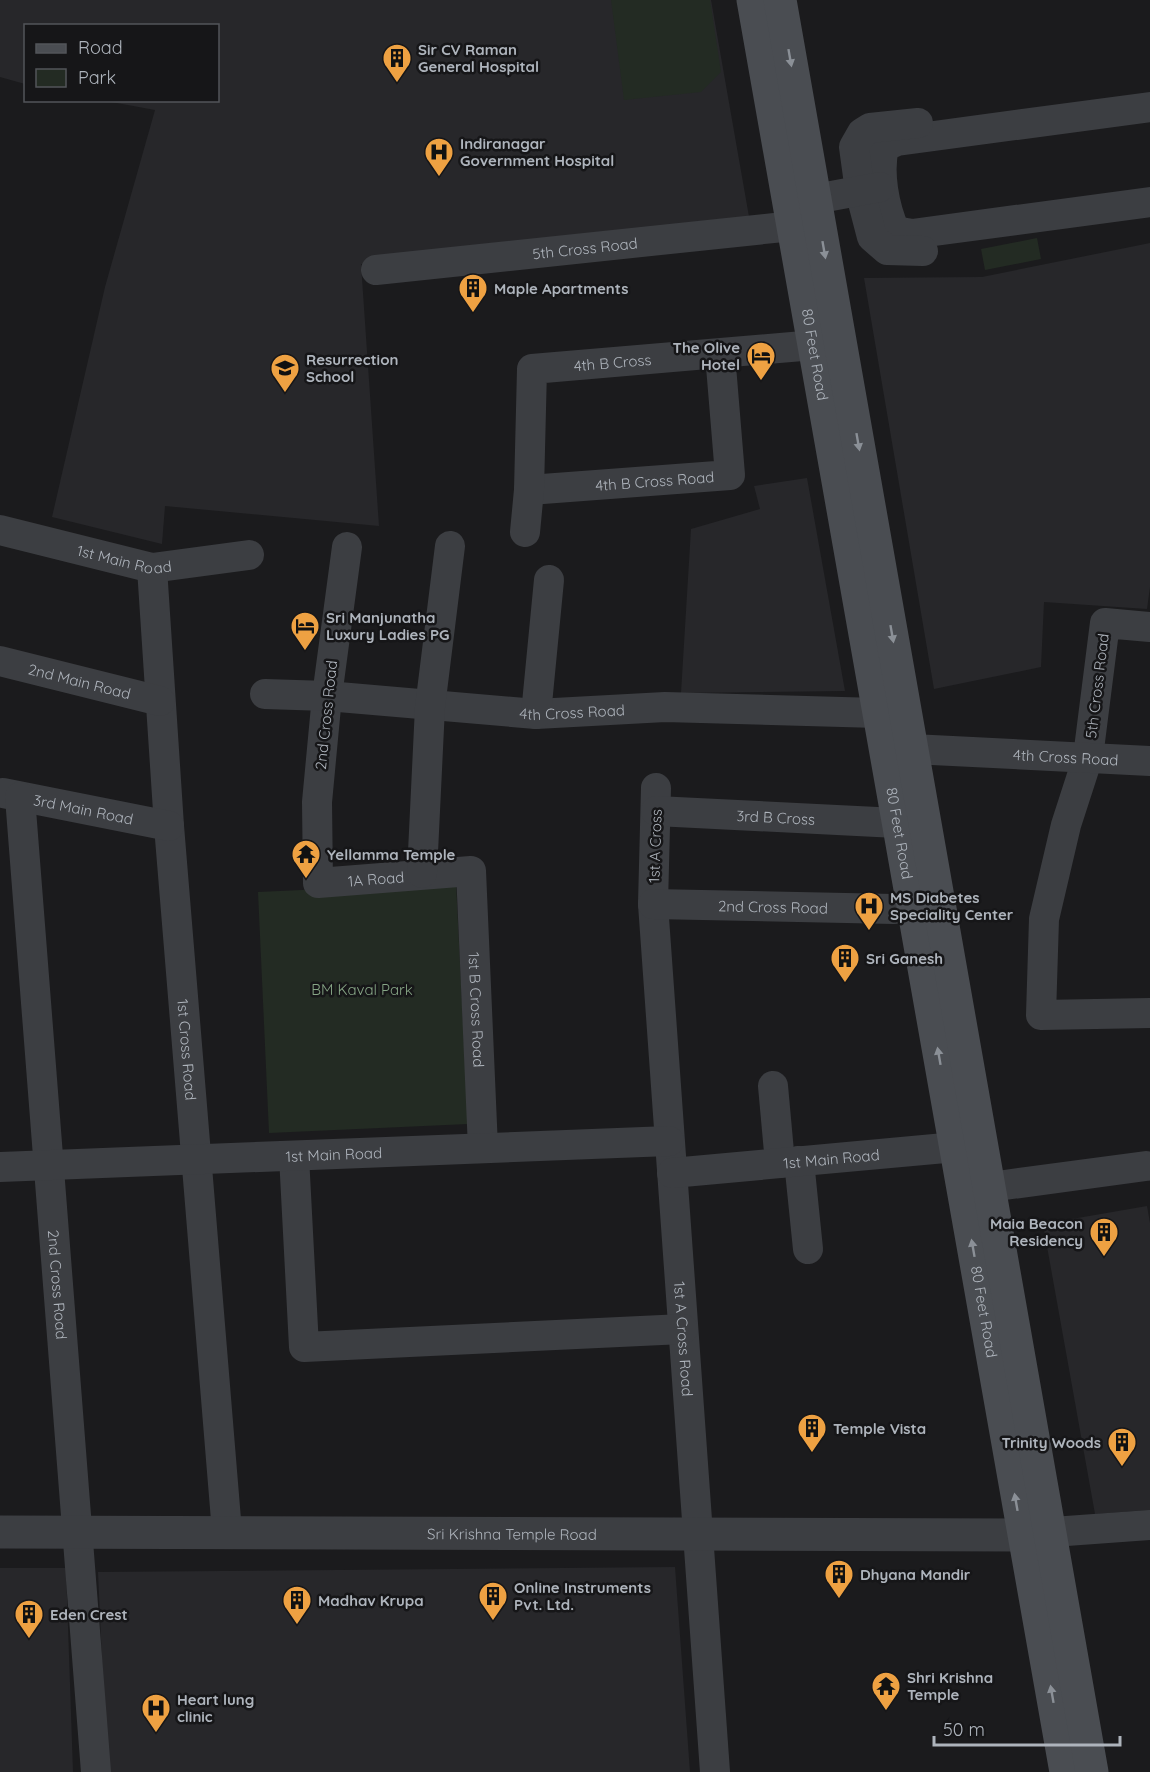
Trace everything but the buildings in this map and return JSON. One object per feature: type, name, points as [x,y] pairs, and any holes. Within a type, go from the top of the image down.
[{"type":"main road","name":"80 Feet Road","points":[[753,0],[808,210]]},
{"type":"main road","name":"80 Feet Road","points":[[780,0],[878,714],[897,823],[956,1147],[1036,1534],[1092,1772]]},
{"type":"main road","name":"80 Feet Road","points":[[827,345],[912,749],[990,1187],[1066,1772]]},
{"type":"street","points":[[929,251],[894,250],[881,247],[872,237],[872,192],[884,147],[897,141],[1150,107]]},
{"type":"street","points":[[923,123],[870,128],[862,133],[854,147],[872,192],[888,214],[895,231],[912,234],[1150,202]]},
{"type":"street","name":"5th Cross Road","points":[[376,270],[808,210],[872,192]]},
{"type":"street","name":"4th B Cross","points":[[529,490],[532,369],[827,345]]},
{"type":"street","name":"4th B Cross Road","points":[[529,490],[730,475],[720,354]]},
{"type":"street","points":[[525,532],[529,490]]},
{"type":"street","name":"1st Main Road","points":[[0,530],[152,568],[249,555]]},
{"type":"street","points":[[422,873],[430,706],[450,546]]},
{"type":"street","name":"2nd Cross Road","points":[[318,883],[317,802],[327,696],[347,547]]},
{"type":"street","name":"1st Cross Road","points":[[152,568],[169,826],[227,1532]]},
{"type":"street","points":[[536,714],[549,580]]},
{"type":"street","name":"5th Cross Road","points":[[1088,757],[1105,623],[1150,627]]},
{"type":"street","name":"2nd Main Road","points":[[0,661],[160,701]]},
{"type":"street","name":"4th Cross Road","points":[[265,694],[327,696],[536,714],[665,707],[878,714]]},
{"type":"street","name":"4th Cross Road","points":[[912,749],[1150,761]]},
{"type":"street","points":[[1088,757],[1066,825],[1044,919],[1041,1015],[1150,1013]]},
{"type":"street","name":"2nd Cross Road","points":[[10,795],[50,1165],[96,1772]]},
{"type":"street","name":"3rd Main Road","points":[[10,795],[169,826]]},
{"type":"street","name":"3rd B Cross","points":[[656,800],[897,823]]},
{"type":"street","name":"1st A Cross","points":[[653,904],[656,800]]},
{"type":"street","name":"1A Road","points":[[318,883],[422,873],[471,871]]},
{"type":"street","name":"1st B Cross Road","points":[[471,871],[483,1148]]},
{"type":"street","name":"2nd Cross Road","points":[[653,904],[894,909]]},
{"type":"street","name":"1st A Cross Road","points":[[653,904],[715,1772]]},
{"type":"street","points":[[772,1086],[808,1249]]},
{"type":"street","name":"1st Main Road","points":[[0,1167],[669,1141]]},
{"type":"street","name":"1st Main Road","points":[[672,1173],[956,1147]]},
{"type":"street","points":[[294,1156],[304,1347],[683,1329]]},
{"type":"street","points":[[990,1187],[1146,1166]]},
{"type":"street","points":[[1036,1534],[1150,1526]]},
{"type":"street","name":"Sri Krishna Temple Road","points":[[0,1532],[1036,1534]]},
{"type":"shaded area","name":"Indiranagar Government Hospital","points":[[0,0],[711,0],[751,228],[361,264],[379,526],[165,506],[162,544],[52,517],[105,287],[155,110],[111,102],[219,102],[219,24],[24,24],[24,84],[0,77]]},
{"type":"shaded area","points":[[1150,243],[1150,587],[1147,609],[1044,602],[1041,667],[934,689],[864,278],[982,277]]},
{"type":"shaded area","points":[[807,478],[845,691],[681,693],[691,529],[760,509],[754,486]]},
{"type":"shaded area","points":[[1147,1206],[1150,1223],[1150,1510],[1095,1514],[1043,1224]]},
{"type":"shaded area","points":[[675,1567],[690,1772],[107,1772],[98,1572]]},
{"type":"shaded area","points":[[0,1568],[66,1568],[73,1772],[0,1772]]},
{"type":"green space","points":[[611,0],[710,0],[721,72],[701,92],[624,100]]},
{"type":"green space","points":[[1037,238],[1041,259],[985,270],[981,249]]},
{"type":"green space","name":"BM Kaval Park","points":[[456,883],[468,1124],[269,1133],[258,892]]},
{"type":"place","name":"Sir CV Raman General Hospital","points":[[397,84]]},
{"type":"place","name":"Indiranagar Government Hospital","points":[[439,178]]},
{"type":"place","name":"Maple Apartments","points":[[473,314]]},
{"type":"place","name":"The Olive Hotel","points":[[761,382]]},
{"type":"place","name":"Resurrection School","points":[[285,394]]},
{"type":"place","name":"Sri Manjunatha Luxury Ladies PG","points":[[305,652]]},
{"type":"place","name":"Yellamma Temple","points":[[306,880]]},
{"type":"place","name":"MS Diabetes Speciality Center","points":[[869,932]]},
{"type":"place","name":"Sri Ganesh","points":[[845,984]]},
{"type":"place","name":"Maia Beacon Residency","points":[[1104,1258]]},
{"type":"place","name":"Temple Vista","points":[[812,1454]]},
{"type":"place","name":"Trinity Woods","points":[[1122,1468]]},
{"type":"place","name":"Dhyana Mandir","points":[[839,1600]]},
{"type":"place","name":"Online Instruments Pvt. Ltd.","points":[[493,1622]]},
{"type":"place","name":"Madhav Krupa","points":[[297,1626]]},
{"type":"place","name":"Eden Crest","points":[[29,1640]]},
{"type":"place","name":"Shri Krishna Temple","points":[[886,1712]]},
{"type":"place","name":"Heart lung clinic","points":[[156,1734]]}]
